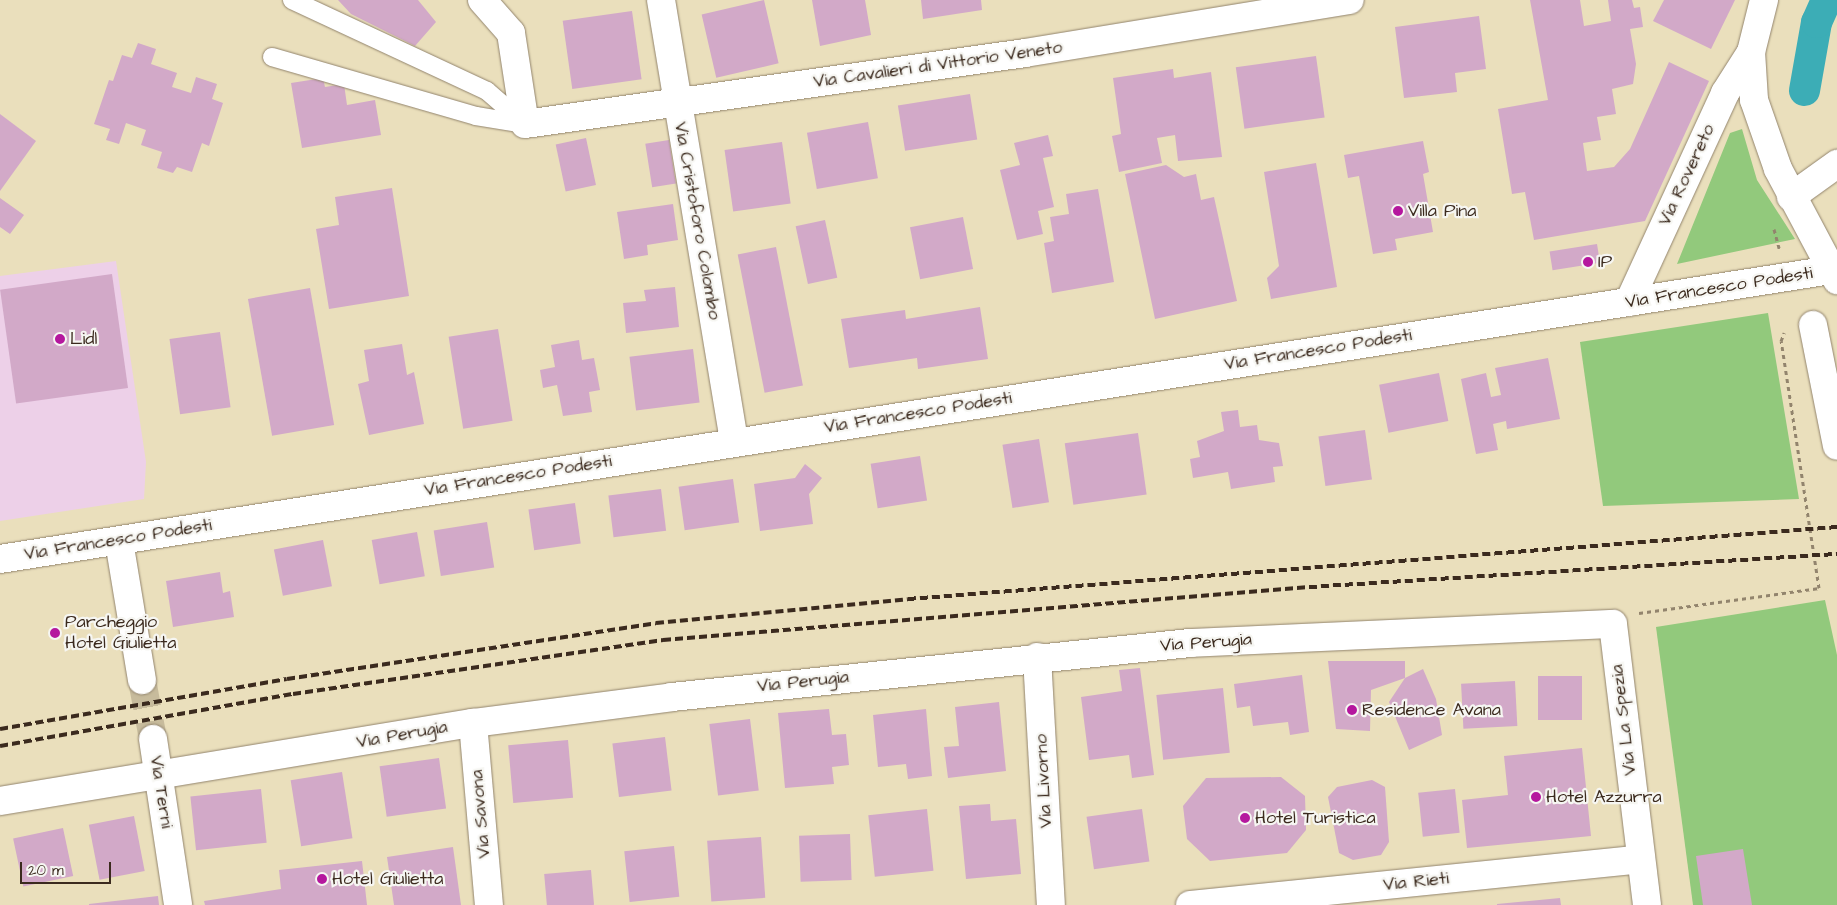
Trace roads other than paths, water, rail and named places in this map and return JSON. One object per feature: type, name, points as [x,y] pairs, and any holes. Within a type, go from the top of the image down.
[{"type":"street","points":[[482,0],[511,33],[525,124]]},
{"type":"street","name":"Via Cristoforo Colombo","points":[[661,0],[734,441]]},
{"type":"street","name":"Via Cavalieri di Vittorio Veneto","points":[[525,124],[677,103],[1350,0]]},
{"type":"street","name":"Via Rovereto","points":[[1764,0],[1751,52],[1754,100],[1791,197],[1835,273]]},
{"type":"street","name":"Via Rovereto","points":[[1629,302],[1725,93],[1751,52]]},
{"type":"street","points":[[1791,197],[1837,164]]},
{"type":"street","name":"Via Francesco Podesti","points":[[0,559],[119,542],[734,441],[1629,302],[1835,273]]},
{"type":"street","points":[[1813,325],[1837,446]]},
{"type":"street","points":[[119,542],[142,680]]},
{"type":"street","name":"Via Perugia","points":[[0,801],[473,723],[1037,657],[1387,631],[1612,624]]},
{"type":"street","name":"Via La Spezia","points":[[1612,624],[1647,905]]},
{"type":"street","name":"Via Livorno","points":[[1037,657],[1051,905]]},
{"type":"street","name":"Via Savona","points":[[473,723],[489,905]]},
{"type":"street","name":"Via Terni","points":[[153,739],[178,905]]},
{"type":"street","name":"Via Rieti","points":[[1190,905],[1641,859]]},
{"type":"lane","points":[[292,0],[487,91],[525,124]]},
{"type":"lane","points":[[272,57],[476,116],[525,124]]},
{"type":"waterway","points":[[1804,90],[1816,22],[1826,0]]},
{"type":"tunnel","points":[[142,680],[153,739]]},
{"type":"railway","points":[[0,729],[287,679],[656,623],[908,599],[1837,527]]},
{"type":"railway","points":[[0,746],[293,694],[663,640],[1309,587],[1837,554]]},
{"type":"place","name":"Villa Pina","points":[[1398,211]]},
{"type":"place","name":"IP","points":[[1588,262]]},
{"type":"place","name":"Lidl","points":[[60,339]]},
{"type":"place","name":"Parcheggio Hotel Giulietta","points":[[55,633]]},
{"type":"place","name":"Residence Avana","points":[[1352,710]]},
{"type":"place","name":"Hotel Azzurra","points":[[1536,797]]},
{"type":"place","name":"Hotel Turistica","points":[[1245,818]]},
{"type":"place","name":"Hotel Giulietta","points":[[322,879]]}]
